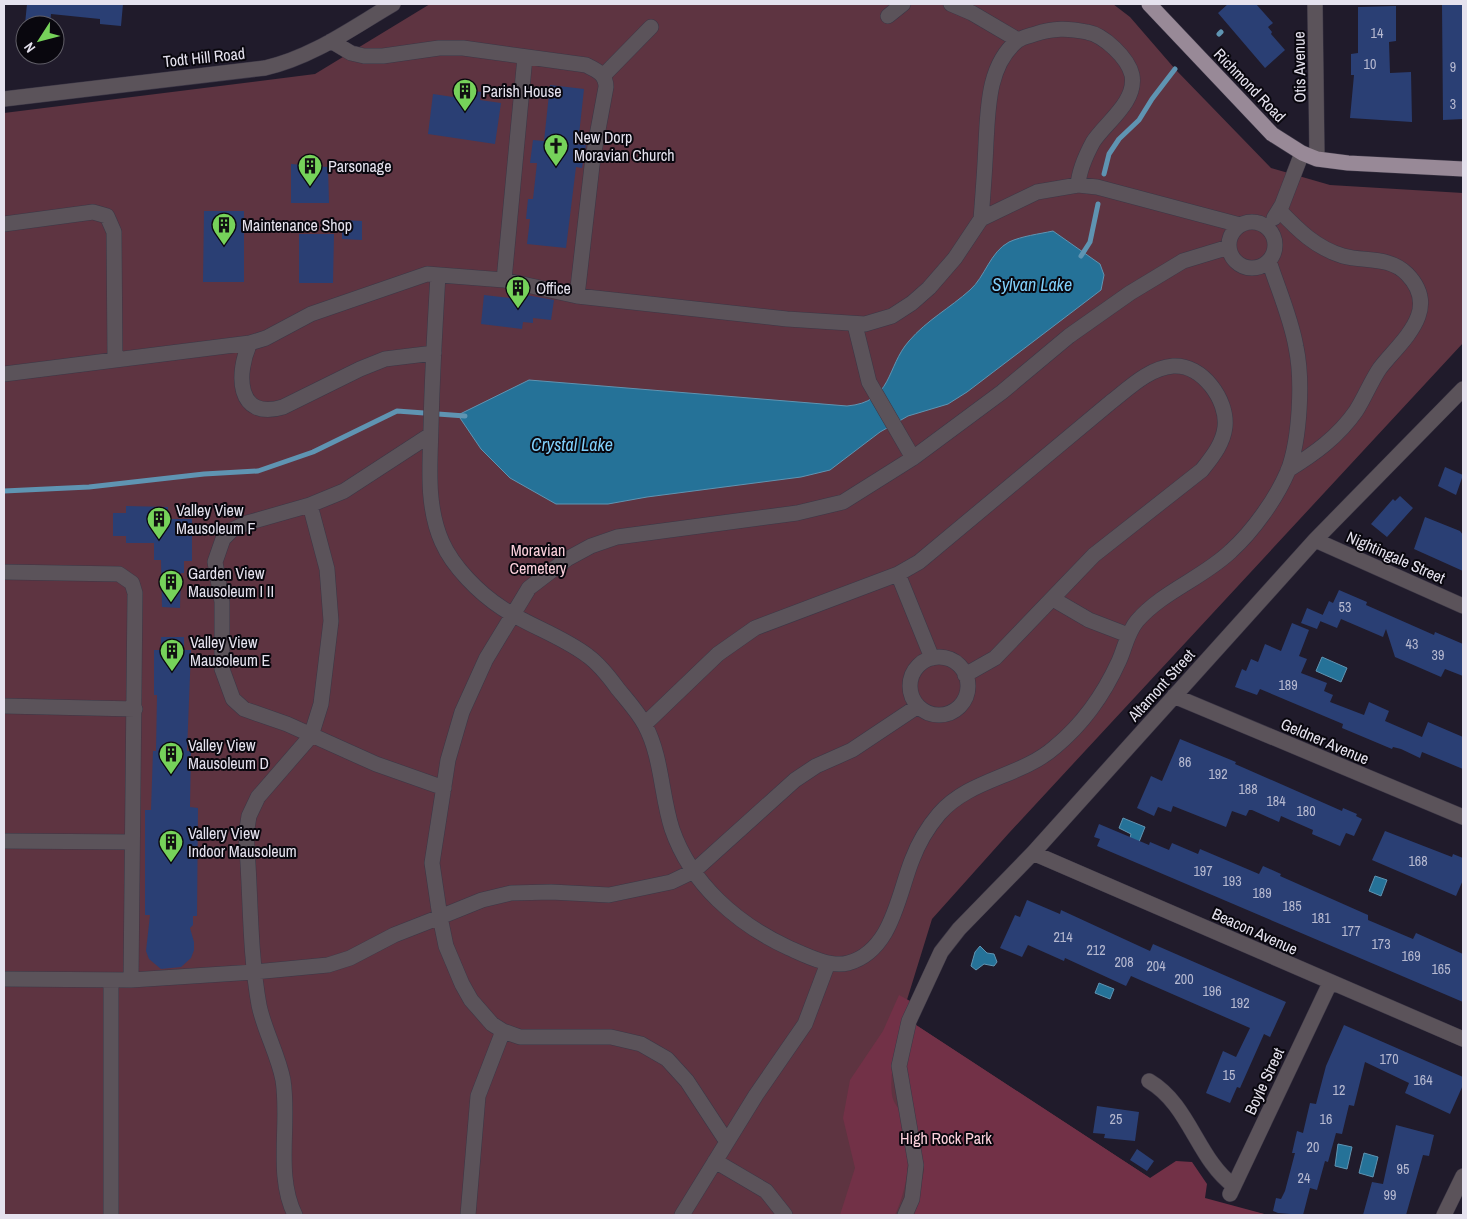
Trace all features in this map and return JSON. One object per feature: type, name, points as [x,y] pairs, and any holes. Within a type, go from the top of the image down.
[{"type":"main road","name":"Richmond Road","points":[[1149,4],[1272,134],[1302,154],[1317,159],[1348,163],[1463,169]]},
{"type":"street","name":"Todt Hill Road","points":[[4,99],[265,68],[290,62],[331,41],[393,4]]},
{"type":"street","points":[[888,16],[903,4]]},
{"type":"street","points":[[951,4],[972,13],[1018,40]]},
{"type":"street","name":"Otis Avenue","points":[[1315,4],[1317,159]]},
{"type":"street","points":[[604,76],[651,27]]},
{"type":"street","points":[[4,374],[250,343],[266,338],[311,314],[428,274],[504,280],[578,296],[855,325],[892,316],[930,288],[955,258],[981,219],[988,118],[994,76],[1001,60],[1018,40],[1049,29],[1069,28],[1091,32],[1110,44],[1122,58],[1132,75],[1127,99],[1093,142],[1079,176],[1078,185]]},
{"type":"street","points":[[331,41],[351,53],[364,56],[383,56],[438,48],[463,48],[586,65],[604,76],[606,86],[593,157],[578,296]]},
{"type":"street","points":[[504,280],[525,57]]},
{"type":"street","points":[[1268,227],[1279,210],[1302,154]]},
{"type":"street","points":[[981,219],[1038,192],[1078,185],[1108,189],[1240,225]]},
{"type":"street","points":[[1279,210],[1309,239],[1329,251],[1345,256],[1384,261],[1397,267],[1414,284],[1420,299],[1420,312],[1416,325],[1379,370],[1347,423],[1323,448],[1288,470]]},
{"type":"street","points":[[4,224],[92,212],[107,216],[114,232],[115,360]]},
{"type":"street","points":[[1254,221],[1268,227],[1272,233],[1275,248],[1269,261],[1262,266],[1248,268],[1235,260],[1228,247],[1231,234],[1240,225],[1254,221]]},
{"type":"street","points":[[727,1142],[686,1081],[672,1064],[641,1044],[610,1037],[520,1037],[503,1031],[482,1014],[466,992],[446,946],[432,863],[448,760],[462,712],[486,659],[512,613],[529,588],[547,573],[591,546],[617,537],[820,509],[843,502],[913,458],[1002,392],[1069,336],[1130,293],[1183,261],[1228,247]]},
{"type":"street","points":[[438,274],[431,398],[431,510],[444,546],[466,576],[502,609],[591,658],[614,684],[644,724],[655,751],[672,828],[694,871],[708,890],[725,907],[763,936],[828,963],[848,963],[868,952],[882,938],[892,918],[914,855],[934,821],[949,804],[979,786],[1038,760],[1055,748],[1075,728],[1102,694],[1121,656],[1128,635],[1142,617],[1174,590],[1206,571],[1230,552],[1257,524],[1288,470],[1297,428],[1300,383],[1296,345],[1269,261]]},
{"type":"street","points":[[855,325],[869,382],[896,432],[913,458]]},
{"type":"street","points":[[250,343],[244,357],[241,376],[243,391],[250,403],[259,410],[269,411],[283,407],[360,369],[385,359],[434,353]]},
{"type":"street","points":[[644,724],[718,654],[755,628],[898,574],[919,562],[1143,378],[1158,370],[1174,366],[1186,367],[1195,371],[1212,387],[1224,412],[1222,440],[1212,457],[1202,470],[1094,555],[995,658],[965,675]]},
{"type":"street","name":"Altamont Street","points":[[905,1215],[912,1199],[916,1165],[899,1066],[909,1021],[941,952],[959,929],[1033,853],[1314,540],[1463,390]]},
{"type":"street","points":[[431,430],[344,491],[310,505],[247,523],[232,530],[223,539],[215,562],[222,602],[222,669],[234,699],[244,709],[376,764],[444,788]]},
{"type":"street","points":[[295,1215],[291,1208],[285,1176],[283,1080],[259,1007],[254,972],[246,835],[249,816],[258,797],[311,736],[321,704],[331,621],[327,569],[310,505]]},
{"type":"street","name":"Nightingale Street","points":[[1314,540],[1463,606]]},
{"type":"street","points":[[4,572],[110,573],[126,577],[132,583],[135,593],[135,709],[131,980]]},
{"type":"street","points":[[898,574],[932,658]]},
{"type":"street","points":[[1053,599],[1089,620],[1128,635]]},
{"type":"street","points":[[932,658],[948,659],[961,668],[965,675],[966,694],[955,710],[936,715],[918,706],[913,699],[910,682],[918,666],[932,658]]},
{"type":"street","name":"Geldner Avenue","points":[[1174,696],[1463,817]]},
{"type":"street","points":[[4,706],[135,709]]},
{"type":"street","points":[[4,979],[131,980],[328,965],[350,958],[394,935],[482,900],[511,893],[551,892],[610,895],[671,882],[694,871],[795,780],[816,766],[852,750],[918,706]]},
{"type":"street","points":[[4,841],[132,842]]},
{"type":"street","name":"Beacon Avenue","points":[[1033,853],[1463,1039]]},
{"type":"street","points":[[682,1215],[756,1095],[805,1024],[828,963]]},
{"type":"street","points":[[111,1215],[112,980]]},
{"type":"street","name":"Boyle Street","points":[[1149,1081],[1176,1106],[1211,1164],[1232,1190],[1330,983]]},
{"type":"street","points":[[468,1215],[478,1096],[503,1031]]},
{"type":"street","points":[[715,1162],[766,1191],[785,1215]]},
{"type":"street","points":[[1444,1215],[1463,1176]]},
{"type":"green space","name":"Moravian Cemetery","points":[[430,4],[1113,4],[1130,17],[1175,69],[1271,168],[1330,185],[1463,193],[1463,343],[1009,833],[932,919],[902,1016],[1150,1178],[1211,1202],[1268,1215],[4,1215],[4,113],[315,74]]},
{"type":"green space","points":[[899,995],[912,1002],[897,1048],[891,1083],[893,1098],[902,1115],[908,1140],[908,1166],[904,1191],[895,1215],[840,1215],[855,1168],[843,1118],[850,1080],[883,1031]]},
{"type":"green space","name":"High Rock Park","points":[[913,1023],[1150,1178],[1176,1161],[1192,1162],[1207,1184],[1205,1198],[1268,1215],[914,1215],[924,1171],[906,1066]]},
{"type":"water","name":"Crystal Lake","points":[[1053,231],[1100,264],[1104,275],[1101,290],[967,392],[948,404],[908,416],[880,432],[830,470],[801,477],[647,497],[608,504],[556,504],[510,478],[481,449],[458,415],[529,380],[847,406],[862,403],[873,398],[881,391],[909,341],[923,327],[975,285],[1002,246],[1019,238]]},
{"type":"water","points":[[1322,657],[1347,668],[1341,682],[1316,671]]},
{"type":"water","points":[[1123,818],[1145,827],[1139,842],[1130,838],[1131,834],[1119,828]]},
{"type":"water","points":[[1375,876],[1387,880],[1381,896],[1369,891]]},
{"type":"water","points":[[980,946],[987,953],[994,954],[997,962],[994,966],[984,964],[976,970],[971,966],[975,952]]},
{"type":"water","points":[[1099,983],[1114,989],[1110,999],[1095,993]]},
{"type":"water","points":[[1338,1144],[1352,1147],[1347,1169],[1335,1166]]},
{"type":"water","points":[[1364,1153],[1378,1157],[1373,1177],[1359,1173]]},
{"type":"building","points":[[27,4],[123,4],[121,26],[100,24],[100,19],[51,14],[26,15]]},
{"type":"building","points":[[1228,4],[1256,4],[1273,23],[1268,27],[1272,32],[1271,34],[1285,50],[1265,68],[1218,13]]},
{"type":"building","points":[[1442,4],[1463,4],[1463,119],[1443,120]]},
{"type":"building","points":[[1396,6],[1396,41],[1389,42],[1390,73],[1411,72],[1412,122],[1350,118],[1354,75],[1351,75],[1351,54],[1358,53],[1358,7]]},
{"type":"building","name":"New Dorp Moravian Church","points":[[550,85],[584,89],[578,144],[586,145],[582,168],[576,167],[566,248],[527,244],[530,219],[526,219],[528,199],[533,199],[537,163],[530,163],[533,140],[544,141]]},
{"type":"building","name":"Parish House","points":[[454,88],[481,92],[480,100],[501,103],[495,144],[428,134],[433,94],[453,97]]},
{"type":"building","name":"Parsonage","points":[[291,164],[328,167],[329,203],[291,203]]},
{"type":"building","name":"Maintenance Shop","points":[[204,211],[244,211],[244,282],[203,282]]},
{"type":"building","points":[[342,220],[362,221],[362,240],[342,239]]},
{"type":"building","points":[[299,234],[334,234],[333,283],[299,283]]},
{"type":"building","name":"Office","points":[[484,295],[526,300],[526,295],[554,300],[551,320],[533,318],[533,323],[523,322],[522,329],[481,324]]},
{"type":"building","points":[[1445,467],[1463,475],[1456,495],[1438,486]]},
{"type":"building","points":[[1400,496],[1413,508],[1387,537],[1371,524],[1393,499],[1395,501]]},
{"type":"building","name":"Valley View Mausoleum F","points":[[126,506],[168,507],[168,519],[192,519],[192,561],[184,561],[184,573],[181,573],[180,608],[162,607],[161,560],[154,560],[154,543],[126,543],[126,536],[113,536],[113,513],[126,513]]},
{"type":"building","points":[[1425,517],[1460,531],[1463,535],[1463,571],[1414,549]]},
{"type":"building","points":[[1339,590],[1367,602],[1366,605],[1434,635],[1435,632],[1463,644],[1463,676],[1445,669],[1441,677],[1395,657],[1386,629],[1383,637],[1341,619],[1337,628],[1320,621],[1329,601],[1333,603]]},
{"type":"building","points":[[1307,608],[1323,615],[1317,629],[1301,623]]},
{"type":"building","points":[[1292,623],[1309,630],[1299,656],[1307,659],[1301,673],[1327,683],[1324,691],[1333,695],[1330,702],[1364,715],[1369,702],[1389,711],[1385,721],[1422,737],[1428,722],[1463,737],[1463,769],[1422,752],[1420,758],[1401,749],[1393,747],[1392,749],[1342,728],[1343,724],[1260,689],[1257,695],[1235,687],[1242,669],[1246,671],[1251,659],[1258,662],[1265,644],[1281,651]]},
{"type":"building","points":[[161,637],[184,637],[184,650],[191,650],[187,751],[191,751],[190,807],[198,808],[197,916],[193,916],[193,925],[190,928],[194,950],[191,958],[181,967],[161,969],[149,959],[146,951],[150,915],[145,915],[145,810],[151,810],[153,751],[156,751],[157,695],[154,695],[154,650],[161,650]]},
{"type":"building","points":[[1180,739],[1236,762],[1235,764],[1342,811],[1343,808],[1357,814],[1356,816],[1362,819],[1354,836],[1346,833],[1340,846],[1312,834],[1313,830],[1281,816],[1279,822],[1252,810],[1249,810],[1246,816],[1232,811],[1226,827],[1173,806],[1171,812],[1158,807],[1154,816],[1137,808],[1151,776],[1162,781]]},
{"type":"building","points":[[1099,824],[1149,845],[1150,842],[1169,850],[1172,843],[1198,854],[1200,849],[1259,874],[1263,866],[1281,874],[1280,876],[1368,915],[1368,920],[1413,939],[1416,933],[1463,954],[1463,1002],[1097,846],[1100,839],[1094,837]]},
{"type":"building","points":[[1385,831],[1452,857],[1453,854],[1463,858],[1463,880],[1456,896],[1372,860]]},
{"type":"building","points":[[1027,900],[1060,914],[1061,910],[1150,951],[1153,944],[1286,1002],[1270,1037],[1264,1034],[1240,1088],[1237,1087],[1230,1103],[1206,1093],[1223,1051],[1236,1057],[1250,1028],[1131,976],[1126,986],[1065,958],[1064,961],[1028,945],[1022,957],[1000,948],[1015,915],[1020,917]]},
{"type":"building","points":[[1344,1025],[1463,1077],[1463,1085],[1450,1114],[1405,1093],[1409,1083],[1365,1062],[1354,1106],[1349,1105],[1342,1134],[1336,1133],[1328,1162],[1325,1161],[1317,1190],[1310,1188],[1303,1215],[1278,1213],[1273,1211],[1276,1198],[1281,1199],[1285,1191],[1295,1153],[1292,1153],[1297,1131],[1303,1133],[1310,1103],[1316,1104],[1326,1066]]},
{"type":"building","points":[[1097,1106],[1139,1112],[1135,1141],[1104,1138],[1105,1134],[1093,1133]]},
{"type":"building","points":[[1396,1125],[1434,1135],[1429,1156],[1423,1155],[1406,1215],[1363,1215],[1372,1182],[1383,1184]]},
{"type":"building","points":[[1137,1149],[1154,1161],[1147,1171],[1130,1160]]},
{"type":"waterway","points":[[1104,174],[1109,154],[1119,139],[1139,120],[1175,69]]},
{"type":"waterway","points":[[1081,256],[1090,242],[1098,204]]},
{"type":"waterway","points":[[4,491],[89,487],[204,474],[258,471],[313,452],[397,411],[465,416]]},
{"type":"place","name":"Parish House","points":[[465,112]]},
{"type":"place","name":"New Dorp Moravian Church","points":[[556,167]]},
{"type":"place","name":"Parsonage","points":[[310,187]]},
{"type":"place","name":"Maintenance Shop","points":[[224,246]]},
{"type":"place","name":"Office","points":[[518,309]]},
{"type":"place","name":"Valley View Mausoleum F","points":[[159,540]]},
{"type":"place","name":"Garden View Mausoleum I II","points":[[171,603]]},
{"type":"place","name":"Valley View Mausoleum E","points":[[172,672]]},
{"type":"place","name":"Valley View Mausoleum D","points":[[171,775]]},
{"type":"place","name":"Vallery View Indoor Mausoleum","points":[[171,863]]},
{"type":"water label","name":"Sylvan Lake","points":[[1032,284]]}]
